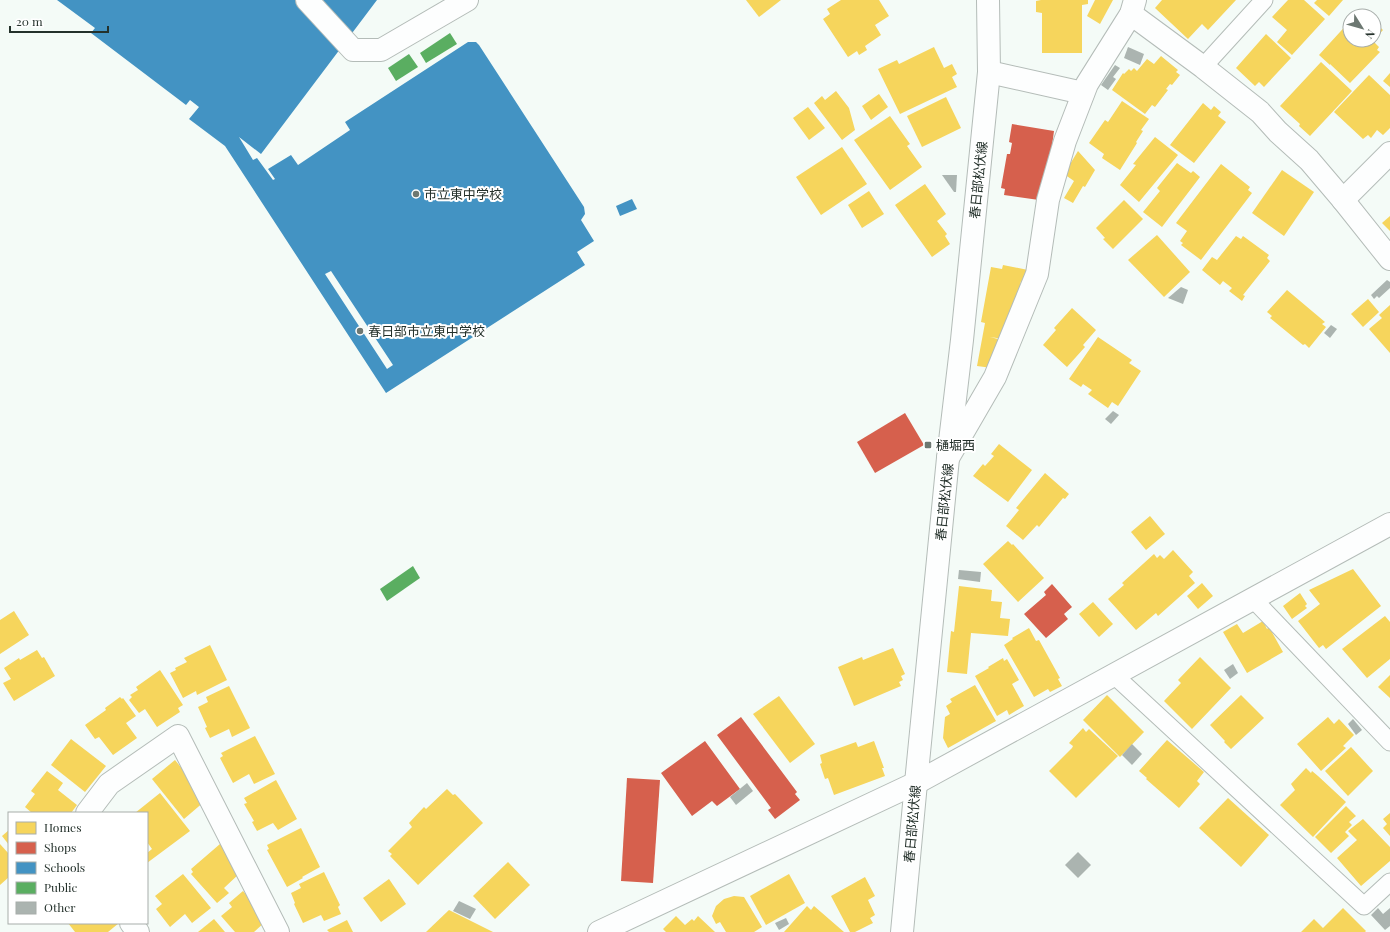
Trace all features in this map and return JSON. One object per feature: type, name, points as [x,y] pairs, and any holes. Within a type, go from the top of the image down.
[{"type":"street","points":[[308,0],[353,50],[381,50],[467,0]]},
{"type":"street","name":"春日部松伏線","points":[[902,932],[948,458],[962,340],[989,72],[988,0]]},
{"type":"street","points":[[948,458],[995,377],[1037,274],[1048,200],[1065,140],[1083,93],[1133,7],[1203,67],[1260,112],[1278,132],[1309,160],[1390,259]]},
{"type":"street","points":[[989,72],[1083,93]]},
{"type":"street","points":[[1343,200],[1390,153]]},
{"type":"street","points":[[599,932],[916,783],[1390,524]]},
{"type":"street","points":[[88,812],[109,784],[178,736],[278,932]]},
{"type":"street","points":[[132,924],[138,932]]},
{"type":"lane","points":[[1203,67],[1264,0]]},
{"type":"lane","points":[[1253,599],[1390,742]]},
{"type":"lane","points":[[1114,675],[1364,906],[1390,882]]},
{"type":"building: Homes","points":[[746,0],[781,0],[759,17]]},
{"type":"building: Homes","points":[[841,0],[879,0],[889,16],[875,25],[881,35],[865,46],[867,50],[859,55],[857,51],[848,57],[823,19],[830,14],[827,9]]},
{"type":"building: Homes","points":[[1088,0],[1088,4],[1082,5],[1082,53],[1042,53],[1042,13],[1036,12],[1036,1]]},
{"type":"building: Homes","points":[[1095,0],[1113,0],[1100,24],[1087,16]]},
{"type":"building: Homes","points":[[1162,0],[1236,0],[1208,30],[1202,24],[1188,39],[1155,8]]},
{"type":"building: Homes","points":[[1288,0],[1304,0],[1325,19],[1292,55],[1277,42],[1287,30],[1272,17]]},
{"type":"building: Homes","points":[[1317,0],[1343,0],[1329,16],[1314,3]]},
{"type":"building: Homes","points":[[1342,30],[1342,48],[1378,48],[1377,50],[1380,52],[1350,83],[1319,55]]},
{"type":"building: Homes","points":[[1266,34],[1291,58],[1264,87],[1259,82],[1255,86],[1236,68]]},
{"type":"building: Homes","points":[[934,47],[944,68],[952,64],[957,74],[952,77],[957,87],[900,114],[878,69],[897,60],[899,64]]},
{"type":"building: Homes","points":[[1161,56],[1178,70],[1176,72],[1180,75],[1172,85],[1170,84],[1166,89],[1168,90],[1155,107],[1152,105],[1145,114],[1112,90],[1123,73],[1124,74],[1129,69],[1131,71],[1134,68],[1137,71],[1147,59],[1154,64]]},
{"type":"building: Homes","points":[[1321,62],[1352,91],[1310,136],[1299,126],[1300,124],[1280,106]]},
{"type":"building: Homes","points":[[1390,73],[1390,87],[1383,81]]},
{"type":"building: Homes","points":[[1369,75],[1390,95],[1390,128],[1383,135],[1377,130],[1371,138],[1368,135],[1363,139],[1334,112]]},
{"type":"building: Homes","points":[[836,91],[849,108],[855,130],[842,140],[814,103],[822,96],[825,100]]},
{"type":"building: Homes","points":[[879,94],[888,107],[871,120],[862,106]]},
{"type":"building: Homes","points":[[946,97],[961,128],[922,147],[907,116]]},
{"type":"building: Homes","points":[[1122,101],[1149,119],[1141,130],[1143,131],[1136,142],[1137,143],[1120,170],[1102,158],[1104,154],[1089,143],[1105,120],[1108,122]]},
{"type":"building: Homes","points":[[1203,103],[1211,110],[1214,106],[1221,112],[1218,116],[1226,122],[1194,163],[1170,145]]},
{"type":"building: Homes","points":[[808,107],[825,128],[809,140],[793,118]]},
{"type":"building: Homes","points":[[890,116],[910,144],[907,146],[922,167],[890,190],[854,140]]},
{"type":"building: Homes","points":[[1155,137],[1178,155],[1139,202],[1120,185],[1136,165],[1133,164]]},
{"type":"building: Homes","points":[[842,147],[867,184],[821,215],[796,177]]},
{"type":"building: Homes","points":[[1078,151],[1095,170],[1073,203],[1064,198],[1074,181],[1064,174]]},
{"type":"building: Homes","points":[[1177,163],[1191,173],[1193,171],[1200,177],[1162,227],[1143,212],[1160,191],[1157,188]]},
{"type":"building: Homes","points":[[1221,164],[1250,187],[1248,190],[1252,193],[1201,260],[1181,245],[1183,243],[1180,241],[1187,231],[1176,223]]},
{"type":"building: Homes","points":[[1282,170],[1314,192],[1284,236],[1252,213]]},
{"type":"building: Homes","points":[[925,184],[946,214],[937,221],[947,234],[945,236],[950,244],[932,257],[895,205]]},
{"type":"building: Homes","points":[[869,191],[884,214],[862,228],[848,205]]},
{"type":"building: Homes","points":[[1124,200],[1143,219],[1113,249],[1103,239],[1105,238],[1096,228]]},
{"type":"building: Homes","points":[[1390,216],[1390,231],[1382,223]]},
{"type":"building: Homes","points":[[1157,235],[1190,272],[1164,297],[1128,260]]},
{"type":"building: Homes","points":[[1236,236],[1241,239],[1243,236],[1269,255],[1267,258],[1270,261],[1243,295],[1245,296],[1242,301],[1229,291],[1232,288],[1223,281],[1220,285],[1202,270],[1212,257],[1217,260]]},
{"type":"building: Homes","points":[[1003,265],[1028,270],[1025,282],[1021,281],[1015,314],[1003,339],[990,337],[998,339],[992,368],[977,366],[985,323],[981,322],[991,267],[1002,269]]},
{"type":"building: Homes","points":[[1287,290],[1325,322],[1322,324],[1326,327],[1309,348],[1305,344],[1303,345],[1270,318],[1272,316],[1267,312]]},
{"type":"building: Homes","points":[[1368,299],[1379,312],[1363,327],[1351,314]]},
{"type":"building: Homes","points":[[1390,305],[1390,353],[1369,329],[1382,318],[1379,315]]},
{"type":"building: Homes","points":[[1072,308],[1096,330],[1083,345],[1085,347],[1067,367],[1043,345],[1056,330],[1054,328]]},
{"type":"building: Homes","points":[[1098,337],[1132,360],[1129,363],[1141,371],[1118,406],[1112,402],[1108,408],[1088,394],[1092,390],[1083,384],[1081,387],[1069,379]]},
{"type":"building: Homes","points":[[999,444],[1032,470],[1008,502],[973,476],[983,464],[985,466],[994,456],[991,454]]},
{"type":"building: Homes","points":[[1045,473],[1069,494],[1065,499],[1063,498],[1039,527],[1037,525],[1023,540],[1006,526],[1019,510],[1016,508]]},
{"type":"building: Homes","points":[[1150,516],[1165,534],[1146,550],[1131,532]]},
{"type":"building: Homes","points":[[1008,541],[1012,545],[1013,544],[1044,578],[1018,602],[983,564]]},
{"type":"building: Homes","points":[[1173,550],[1193,572],[1189,576],[1195,583],[1158,616],[1156,613],[1136,630],[1108,599],[1124,585],[1122,583],[1154,554],[1157,558],[1160,555],[1164,559]]},
{"type":"building: Homes","points":[[1353,569],[1381,606],[1326,649],[1323,645],[1319,648],[1298,621],[1320,604],[1309,590]]},
{"type":"building: Homes","points":[[1202,583],[1213,596],[1198,609],[1187,596]]},
{"type":"building: Homes","points":[[959,586],[992,590],[991,601],[1002,602],[1000,618],[1010,619],[1008,636],[971,633],[967,674],[947,672],[951,631],[954,632]]},
{"type":"building: Homes","points":[[1300,593],[1307,604],[1305,606],[1307,608],[1292,619],[1283,606]]},
{"type":"building: Homes","points":[[1093,602],[1113,624],[1099,637],[1079,614]]},
{"type":"building: Homes","points":[[14,611],[29,635],[0,654],[0,620]]},
{"type":"building: Homes","points":[[1385,616],[1390,622],[1390,659],[1367,678],[1342,649]]},
{"type":"building: Homes","points":[[1263,621],[1267,629],[1269,627],[1283,652],[1247,673],[1223,632],[1237,624],[1243,633]]},
{"type":"building: Homes","points":[[1029,628],[1036,641],[1039,640],[1060,678],[1058,679],[1062,686],[1050,692],[1048,689],[1034,697],[1004,645],[1013,639],[1012,638]]},
{"type":"building: Homes","points":[[210,645],[227,680],[197,695],[196,691],[183,698],[170,673],[176,670],[175,668],[187,662],[184,658]]},
{"type":"building: Homes","points":[[893,648],[905,674],[901,676],[903,680],[899,682],[901,686],[854,706],[838,667],[862,657],[863,660]]},
{"type":"building: Homes","points":[[37,650],[42,658],[44,657],[55,676],[14,701],[3,683],[11,679],[4,668],[19,658],[20,660]]},
{"type":"building: Homes","points":[[1200,657],[1231,688],[1192,729],[1164,701],[1181,683],[1178,680]]},
{"type":"building: Homes","points":[[1003,658],[1004,661],[1007,659],[1019,680],[1012,684],[1024,706],[1009,715],[1007,710],[997,716],[975,676]]},
{"type":"building: Homes","points":[[160,670],[183,705],[178,708],[180,712],[157,727],[145,709],[139,713],[129,700],[132,697],[130,695],[138,690],[136,687]]},
{"type":"building: Homes","points":[[1390,675],[1390,698],[1378,687]]},
{"type":"building: Homes","points":[[975,685],[996,721],[948,748],[943,738],[945,717],[950,714],[946,706],[952,702],[950,699]]},
{"type":"building: Homes","points":[[229,686],[250,728],[232,737],[229,729],[210,738],[198,707],[208,702],[206,697]]},
{"type":"building: Homes","points":[[1107,695],[1144,732],[1120,757],[1083,720]]},
{"type":"building: Homes","points":[[1241,695],[1264,718],[1231,749],[1210,725]]},
{"type":"building: Homes","points":[[779,696],[815,744],[790,763],[753,714]]},
{"type":"building: Homes","points":[[120,697],[122,699],[123,698],[136,716],[126,723],[137,738],[113,755],[99,737],[95,739],[85,725],[106,710],[105,708]]},
{"type":"building: Homes","points":[[1328,717],[1334,724],[1339,719],[1354,735],[1343,746],[1346,748],[1321,771],[1297,744]]},
{"type":"building: Homes","points":[[1083,728],[1086,732],[1089,729],[1118,756],[1076,798],[1049,771],[1072,748],[1073,746],[1069,743]]},
{"type":"building: Homes","points":[[255,736],[275,774],[254,784],[249,774],[233,783],[220,758],[223,756],[221,753]]},
{"type":"building: Homes","points":[[71,739],[106,766],[85,792],[51,765]]},
{"type":"building: Homes","points":[[1167,740],[1204,772],[1197,781],[1200,784],[1179,808],[1139,771]]},
{"type":"building: Homes","points":[[874,741],[884,768],[882,768],[885,776],[834,795],[828,778],[825,779],[820,764],[822,763],[820,755],[856,742],[858,747]]},
{"type":"building: Homes","points":[[1351,747],[1373,771],[1348,796],[1325,771]]},
{"type":"building: Homes","points":[[175,760],[201,792],[205,801],[184,819],[152,779]]},
{"type":"building: Homes","points":[[1306,768],[1311,773],[1312,771],[1318,776],[1346,802],[1313,837],[1280,805],[1295,790],[1291,784]]},
{"type":"building: Homes","points":[[47,771],[63,783],[58,790],[77,805],[72,812],[31,812],[25,807],[35,794],[31,791]]},
{"type":"building: Homes","points":[[276,780],[297,819],[278,830],[273,823],[257,831],[252,822],[254,821],[244,804],[247,803],[244,798]]},
{"type":"building: Homes","points":[[447,789],[453,795],[455,794],[483,823],[418,885],[390,856],[392,854],[388,851],[412,827],[409,823],[424,807],[426,809]]},
{"type":"building: Homes","points":[[160,793],[190,831],[148,862],[148,852],[152,849],[148,843],[148,812],[136,812]]},
{"type":"building: Homes","points":[[1228,798],[1269,835],[1241,867],[1199,828]]},
{"type":"building: Homes","points":[[1346,806],[1356,816],[1349,822],[1352,825],[1345,832],[1349,836],[1331,853],[1315,837]]},
{"type":"building: Homes","points":[[1390,813],[1390,836],[1383,828],[1387,824],[1383,819]]},
{"type":"building: Homes","points":[[1363,819],[1390,847],[1390,861],[1361,886],[1337,858],[1357,840],[1348,831]]},
{"type":"building: Homes","points":[[301,828],[320,867],[287,887],[267,850],[269,849],[267,845]]},
{"type":"building: Homes","points":[[8,831],[8,844],[2,836]]},
{"type":"building: Homes","points":[[0,844],[8,853],[8,878],[0,885]]},
{"type":"building: Homes","points":[[220,844],[238,865],[240,873],[224,888],[229,893],[217,903],[191,874],[193,872],[191,869]]},
{"type":"building: Homes","points":[[508,862],[530,885],[495,919],[473,896]]},
{"type":"building: Homes","points":[[324,872],[340,905],[338,907],[341,914],[324,921],[321,915],[303,923],[294,904],[295,903],[291,893],[301,888],[299,884]]},
{"type":"building: Homes","points":[[183,874],[211,908],[192,923],[185,914],[170,927],[156,909],[162,904],[155,896]]},
{"type":"building: Homes","points":[[789,874],[805,903],[766,925],[750,896]]},
{"type":"building: Homes","points":[[865,877],[875,896],[868,900],[875,915],[870,918],[873,923],[855,932],[850,932],[831,896]]},
{"type":"building: Homes","points":[[389,879],[406,904],[381,922],[363,898]]},
{"type":"building: Homes","points":[[243,891],[263,914],[265,922],[254,932],[235,932],[221,916],[232,907],[229,903]]},
{"type":"building: Homes","points":[[734,896],[744,897],[762,927],[754,932],[726,932],[720,922],[716,924],[712,916],[716,906],[724,899]]},
{"type":"building: Homes","points":[[807,906],[811,910],[814,906],[844,932],[784,932]]},
{"type":"building: Homes","points":[[1343,908],[1366,931],[1365,932],[1301,932],[1314,919],[1323,928]]},
{"type":"building: Homes","points":[[449,910],[493,932],[426,932]]},
{"type":"building: Homes","points":[[676,916],[685,925],[692,919],[694,921],[698,916],[715,932],[666,932],[663,929]]},
{"type":"building: Homes","points":[[214,919],[225,932],[198,932]]},
{"type":"building: Homes","points":[[347,920],[353,932],[329,932],[327,930]]},
{"type":"building: Homes","points":[[69,924],[118,924],[108,932],[75,932]]},
{"type":"building: Shops","points":[[1012,124],[1054,131],[1049,168],[1039,200],[1004,195],[1005,189],[1001,188],[1007,154],[1010,154],[1012,143],[1009,142]]},
{"type":"building: Shops","points":[[905,413],[924,445],[875,473],[857,442]]},
{"type":"building: Shops","points":[[1052,584],[1072,607],[1064,614],[1068,619],[1046,638],[1024,614],[1046,595],[1044,592]]},
{"type":"building: Shops","points":[[741,717],[797,792],[795,794],[800,800],[775,819],[768,810],[771,808],[717,735]]},
{"type":"building: Shops","points":[[705,741],[740,789],[717,806],[712,801],[692,816],[661,773]]},
{"type":"building: Shops","points":[[627,778],[660,780],[653,883],[621,881]]},
{"type":"building: Schools","name":"市立東中学校","points":[[57,0],[377,0],[261,154],[239,137],[253,160],[257,158],[273,180],[275,179],[268,169],[291,155],[298,165],[350,130],[345,122],[468,42],[476,42],[584,207],[585,214],[581,220],[594,241],[577,252],[585,265],[386,393],[225,146],[189,119],[199,107],[190,100],[186,105],[91,33],[95,28]],"holes":[[[331,271],[393,365],[387,369],[325,274]]]},
{"type":"building: Schools","points":[[632,199],[637,209],[620,216],[616,206]]},
{"type":"building: Public","points":[[450,33],[457,44],[426,63],[420,53]]},
{"type":"building: Public","points":[[409,54],[418,67],[396,81],[388,68]]},
{"type":"building: Public","points":[[413,566],[420,578],[387,601],[380,589]]},
{"type":"building: Other","points":[[1128,47],[1144,54],[1140,65],[1124,58]]},
{"type":"building: Other","points":[[1115,65],[1120,68],[1113,77],[1116,79],[1108,90],[1101,85]]},
{"type":"building: Other","points":[[942,175],[957,175],[956,192],[954,192]]},
{"type":"building: Other","points":[[1387,280],[1390,282],[1390,288],[1379,298],[1377,296],[1374,299],[1371,295]]},
{"type":"building: Other","points":[[1181,287],[1188,290],[1183,304],[1168,298]]},
{"type":"building: Other","points":[[1331,325],[1337,329],[1330,338],[1324,333]]},
{"type":"building: Other","points":[[1113,411],[1119,415],[1111,424],[1105,419]]},
{"type":"building: Other","points":[[959,570],[981,572],[980,582],[958,579]]},
{"type":"building: Other","points":[[1233,664],[1238,673],[1230,679],[1224,670]]},
{"type":"building: Other","points":[[1353,719],[1362,730],[1356,735],[1348,724]]},
{"type":"building: Other","points":[[1132,744],[1142,754],[1132,765],[1122,755]]},
{"type":"building: Other","points":[[747,783],[753,791],[736,805],[730,797]]},
{"type":"building: Other","points":[[1078,852],[1091,865],[1078,878],[1065,865]]},
{"type":"building: Other","points":[[459,901],[476,909],[470,919],[453,911]]},
{"type":"building: Other","points":[[1378,908],[1383,914],[1390,908],[1390,926],[1385,930],[1371,915]]},
{"type":"building: Other","points":[[786,918],[789,924],[779,930],[775,923]]},
{"type":"place","name":"市立東中学校","points":[[416,194]]},
{"type":"place","name":"春日部市立東中学校","points":[[360,331]]},
{"type":"place","name":"樋堀西","points":[[928,445]]}]
